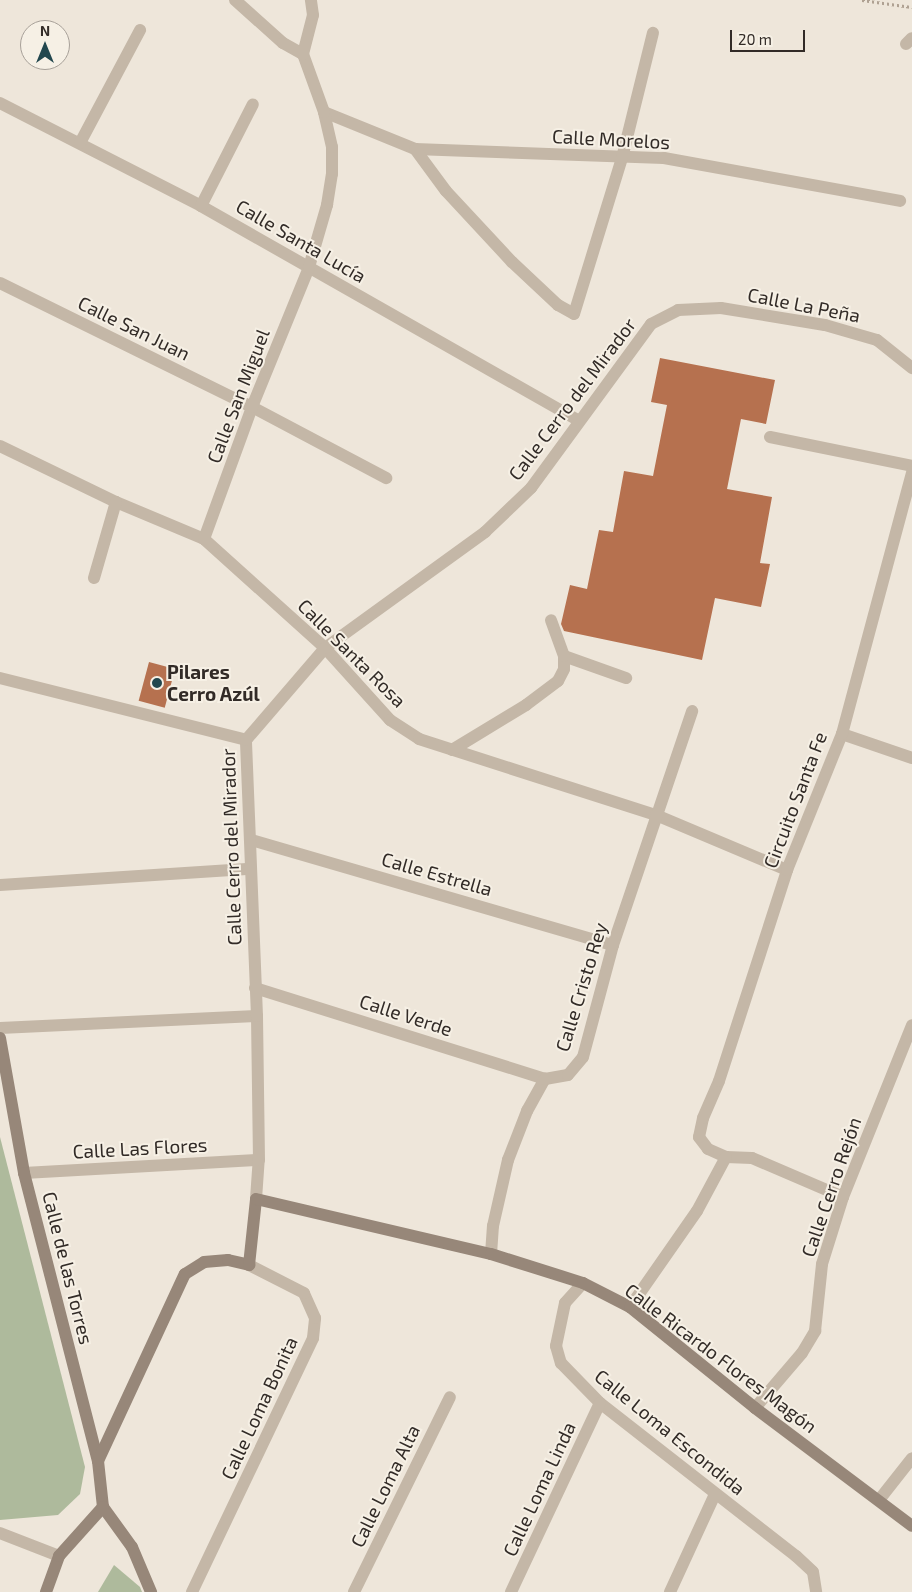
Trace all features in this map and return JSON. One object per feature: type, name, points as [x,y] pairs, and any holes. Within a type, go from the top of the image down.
[{"type":"street","points":[[235,0],[283,43],[303,54],[313,15],[311,0]]},
{"type":"street","points":[[80,143],[140,30]]},
{"type":"street","points":[[415,149],[446,191],[512,262],[558,305],[574,314],[622,158],[653,33]]},
{"type":"street","name":"Calle San Miguel","points":[[204,539],[252,407],[309,266],[332,174],[332,147],[324,112],[303,54]]},
{"type":"street","name":"Calle Santa Lucía","points":[[0,104],[201,206],[579,422]]},
{"type":"street","points":[[201,206],[253,104]]},
{"type":"street","name":"Calle Morelos","points":[[324,112],[415,149],[622,158],[664,158],[900,201]]},
{"type":"street","name":"Calle San Juan","points":[[0,283],[252,407]]},
{"type":"street","name":"Calle La Peña","points":[[678,310],[721,308],[825,325],[877,340],[912,368]]},
{"type":"street","name":"Calle Cerro del Mirador","points":[[249,1265],[259,1160],[257,1016],[250,869],[252,840],[246,740],[325,648],[485,532],[531,488],[651,324],[678,310]]},
{"type":"street","points":[[252,407],[386,478]]},
{"type":"street","points":[[770,437],[912,466]]},
{"type":"street","name":"Calle Santa Rosa","points":[[0,446],[116,502],[204,539],[325,648],[390,720],[419,739],[656,815],[787,870]]},
{"type":"street","name":"Circuito Santa Fe","points":[[726,1157],[708,1149],[699,1138],[702,1118],[719,1081],[787,870],[842,734],[912,472]]},
{"type":"street","points":[[94,578],[116,502]]},
{"type":"street","points":[[452,750],[526,705],[558,681],[564,669],[564,656],[551,620]]},
{"type":"street","points":[[564,656],[626,678]]},
{"type":"street","points":[[0,678],[246,740]]},
{"type":"street","name":"Calle Cristo Rey","points":[[545,1079],[568,1075],[583,1057],[613,944],[692,711]]},
{"type":"street","points":[[842,734],[912,758]]},
{"type":"street","name":"Calle Estrella","points":[[252,840],[613,944]]},
{"type":"street","points":[[0,885],[250,869]]},
{"type":"street","name":"Calle Verde","points":[[255,988],[545,1079]]},
{"type":"street","points":[[0,1028],[257,1016]]},
{"type":"street","name":"Calle Cerro Rejón","points":[[755,1408],[802,1353],[815,1331],[822,1264],[842,1197],[912,1025]]},
{"type":"street","name":"Calle de las Torres","points":[[0,1038],[24,1174],[98,1461],[103,1507],[132,1547],[151,1592]]},
{"type":"street","points":[[491,1254],[493,1226],[508,1160],[527,1111],[545,1079]]},
{"type":"street","points":[[630,1307],[697,1211],[726,1157],[752,1158],[842,1197]]},
{"type":"street","name":"Calle Las Flores","points":[[24,1174],[259,1160]]},
{"type":"street","name":"Calle Ricardo Flores Magón","points":[[256,1199],[491,1254],[583,1282],[630,1307],[755,1408],[912,1526]]},
{"type":"street","points":[[98,1461],[185,1274],[204,1262],[228,1260],[249,1265]]},
{"type":"street","name":"Calle Loma Bonita","points":[[192,1592],[313,1338],[315,1318],[304,1293],[249,1265]]},
{"type":"street","name":"Calle Loma Escondida","points":[[583,1282],[565,1303],[556,1346],[561,1363],[600,1403],[796,1556],[813,1572],[817,1590]]},
{"type":"street","name":"Calle Loma Alta","points":[[354,1592],[450,1397]]},
{"type":"street","name":"Calle Loma Linda","points":[[511,1592],[600,1403]]},
{"type":"street","points":[[879,1500],[912,1458]]},
{"type":"street","points":[[670,1592],[715,1494]]},
{"type":"street","points":[[46,1592],[59,1556],[103,1507]]},
{"type":"street","points":[[0,1533],[59,1556]]},
{"type":"path","points":[[862,0],[912,7]]},
{"type":"green space","points":[[0,1137],[85,1467],[80,1494],[58,1515],[0,1520]]},
{"type":"green space","points":[[114,1565],[140,1587],[142,1592],[98,1592]]},
{"type":"building","points":[[660,358],[775,380],[766,424],[741,419],[727,489],[772,497],[760,563],[770,564],[761,607],[715,598],[702,660],[564,631],[561,624],[570,585],[587,589],[599,530],[613,532],[624,471],[653,476],[667,405],[651,402]]},
{"type":"building","name":"Pilares Cerro Azúl","points":[[149,662],[175,669],[165,708],[139,701]]},
{"type":"place","name":"Pilares Cerro Azúl","points":[[157,683]]}]
